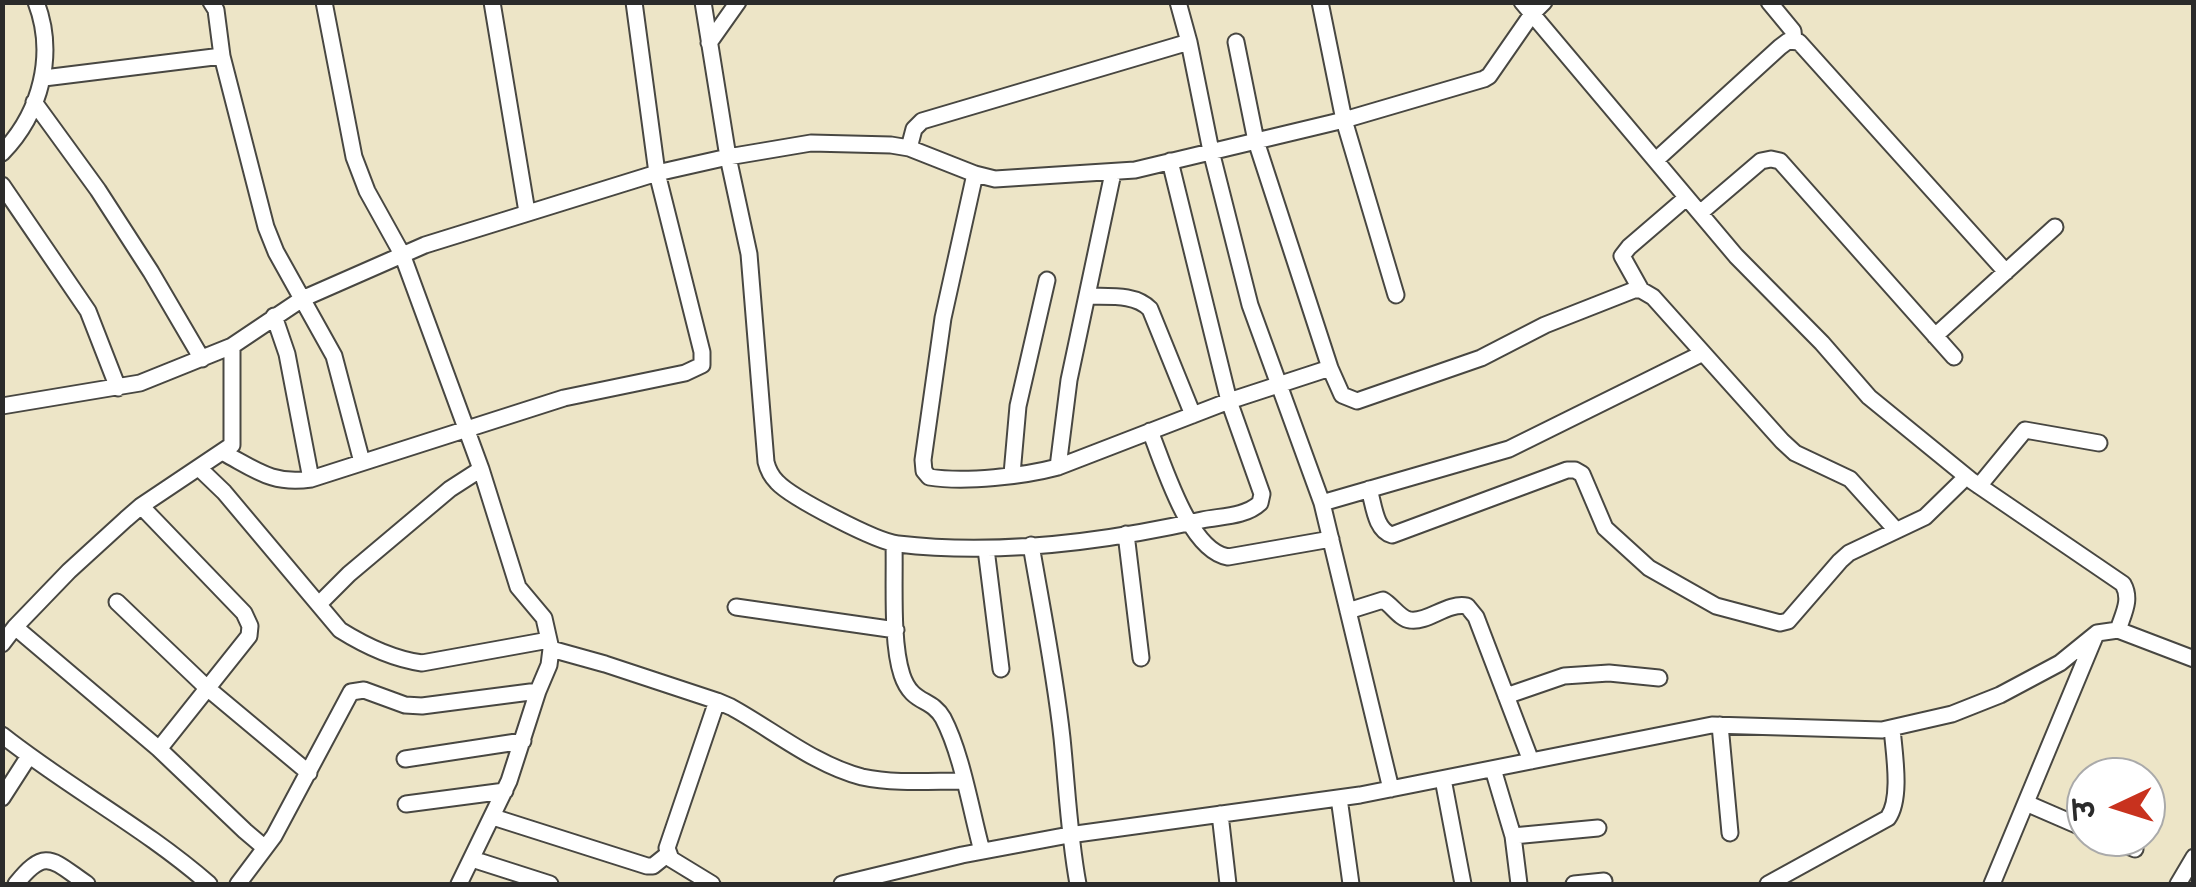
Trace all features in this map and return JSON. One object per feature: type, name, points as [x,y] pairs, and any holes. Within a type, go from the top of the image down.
[{"type":"street","points":[[212,2],[266,226],[276,252],[334,356],[362,462]]},
{"type":"street","points":[[324,2],[354,157],[367,191],[402,254],[481,469],[518,588],[544,618],[550,644],[549,665],[505,791],[459,884]]},
{"type":"street","points":[[492,2],[527,212]]},
{"type":"street","points":[[224,452],[279,481],[311,479],[564,398],[686,373],[702,365],[657,173],[634,2]]},
{"type":"street","points":[[703,2],[728,157],[749,254],[769,472],[780,486],[833,517],[894,544],[986,549],[1069,542],[1188,524],[1247,512],[1260,504],[1262,494],[1230,401],[1170,162]]},
{"type":"street","points":[[709,42],[738,2]]},
{"type":"street","points":[[1178,2],[1250,305],[1322,503],[1391,789]]},
{"type":"street","points":[[1320,2],[1344,120],[1396,295]]},
{"type":"street","points":[[1769,2],[1792,30],[1794,40],[2006,272]]},
{"type":"street","points":[[2,153],[24,125],[44,78],[45,40],[38,3]]},
{"type":"street","points":[[2,406],[140,384],[232,346],[302,299],[425,245],[657,173],[728,157],[811,143],[891,144],[994,179],[1112,172],[1344,120],[1484,80],[1533,6],[1686,198],[1869,397],[1972,481],[2123,584],[2128,595],[2118,630]]},
{"type":"street","points":[[1656,160],[1780,47],[1794,40]]},
{"type":"street","points":[[910,148],[914,128],[922,121],[1189,42]]},
{"type":"street","points":[[1236,42],[1256,141],[1342,395],[1357,401],[1481,358],[1544,325],[1642,290]]},
{"type":"street","points":[[44,78],[222,56]]},
{"type":"street","points":[[34,102],[152,272],[202,360]]},
{"type":"street","points":[[1700,213],[1762,162],[1780,162],[1954,358]]},
{"type":"street","points":[[1058,466],[1069,380],[1112,172]]},
{"type":"street","points":[[975,174],[942,318],[923,460],[929,478],[1012,474],[1058,466],[1330,368]]},
{"type":"street","points":[[2,185],[88,311],[118,388]]},
{"type":"street","points":[[1686,198],[1630,247],[1622,256],[1623,261],[1642,290],[1653,297],[1782,441],[1796,453],[1850,479],[1896,530]]},
{"type":"street","points":[[1935,336],[2055,227]]},
{"type":"street","points":[[1012,474],[1018,406],[1047,280]]},
{"type":"street","points":[[1087,296],[1144,302],[1193,415]]},
{"type":"street","points":[[274,316],[288,354],[311,479]]},
{"type":"street","points":[[2,644],[69,572],[141,506],[232,445],[232,346]]},
{"type":"street","points":[[1322,503],[1509,449],[1703,352]]},
{"type":"street","points":[[1369,489],[1380,528],[1392,535],[1575,470],[1582,474],[1605,528],[1649,568],[1716,606],[1780,623],[1797,612],[1849,553],[1925,516],[1972,481],[2025,430],[2099,443]]},
{"type":"street","points":[[1150,431],[1188,524],[1216,554],[1222,557],[1331,539]]},
{"type":"street","points":[[199,468],[224,492],[340,630],[408,661],[428,662],[550,644],[732,707],[813,756],[862,777],[964,781]]},
{"type":"street","points":[[320,604],[450,489],[481,469]]},
{"type":"street","points":[[141,506],[250,626],[249,636],[159,749]]},
{"type":"street","points":[[1126,534],[1141,658]]},
{"type":"street","points":[[894,544],[897,655],[913,696],[937,709],[944,719],[982,851]]},
{"type":"street","points":[[1031,546],[1053,672],[1069,835],[1078,884]]},
{"type":"street","points":[[986,549],[1001,669]]},
{"type":"street","points":[[1348,611],[1383,600],[1402,616],[1415,620],[1457,604],[1467,606],[1476,617],[1531,761]]},
{"type":"street","points":[[117,602],[206,688],[308,773]]},
{"type":"street","points":[[736,607],[896,630]]},
{"type":"street","points":[[15,627],[159,749],[265,848]]},
{"type":"street","points":[[842,884],[1069,835],[1339,798],[1720,725],[1892,728],[1952,714],[2000,695],[2060,663],[2097,633],[2118,630],[2194,659]]},
{"type":"street","points":[[1993,884],[2097,633]]},
{"type":"street","points":[[1506,696],[1580,674],[1659,678]]},
{"type":"street","points":[[238,884],[274,836],[347,697],[356,690],[405,705],[422,706],[538,691]]},
{"type":"street","points":[[712,884],[671,859],[667,848],[717,701]]},
{"type":"street","points":[[1720,725],[1730,832]]},
{"type":"street","points":[[1768,884],[1892,813],[1896,797],[1892,728]]},
{"type":"street","points":[[2,735],[156,841],[209,884]]},
{"type":"street","points":[[404,759],[523,741]]},
{"type":"street","points":[[2,798],[29,756]]},
{"type":"street","points":[[1493,769],[1512,836],[1519,884]]},
{"type":"street","points":[[1442,779],[1463,884]]},
{"type":"street","points":[[406,804],[505,791]]},
{"type":"street","points":[[1339,798],[1348,884]]},
{"type":"street","points":[[2026,803],[2066,820]]},
{"type":"street","points":[[1220,814],[1228,884]]},
{"type":"street","points":[[493,818],[646,866],[668,854]]},
{"type":"street","points":[[1512,836],[1598,828]]},
{"type":"street","points":[[2178,884],[2194,857]]},
{"type":"street","points":[[16,884],[30,867],[46,860],[87,884]]},
{"type":"street","points":[[472,860],[550,884]]},
{"type":"street","points":[[1574,884],[1604,881]]}]
